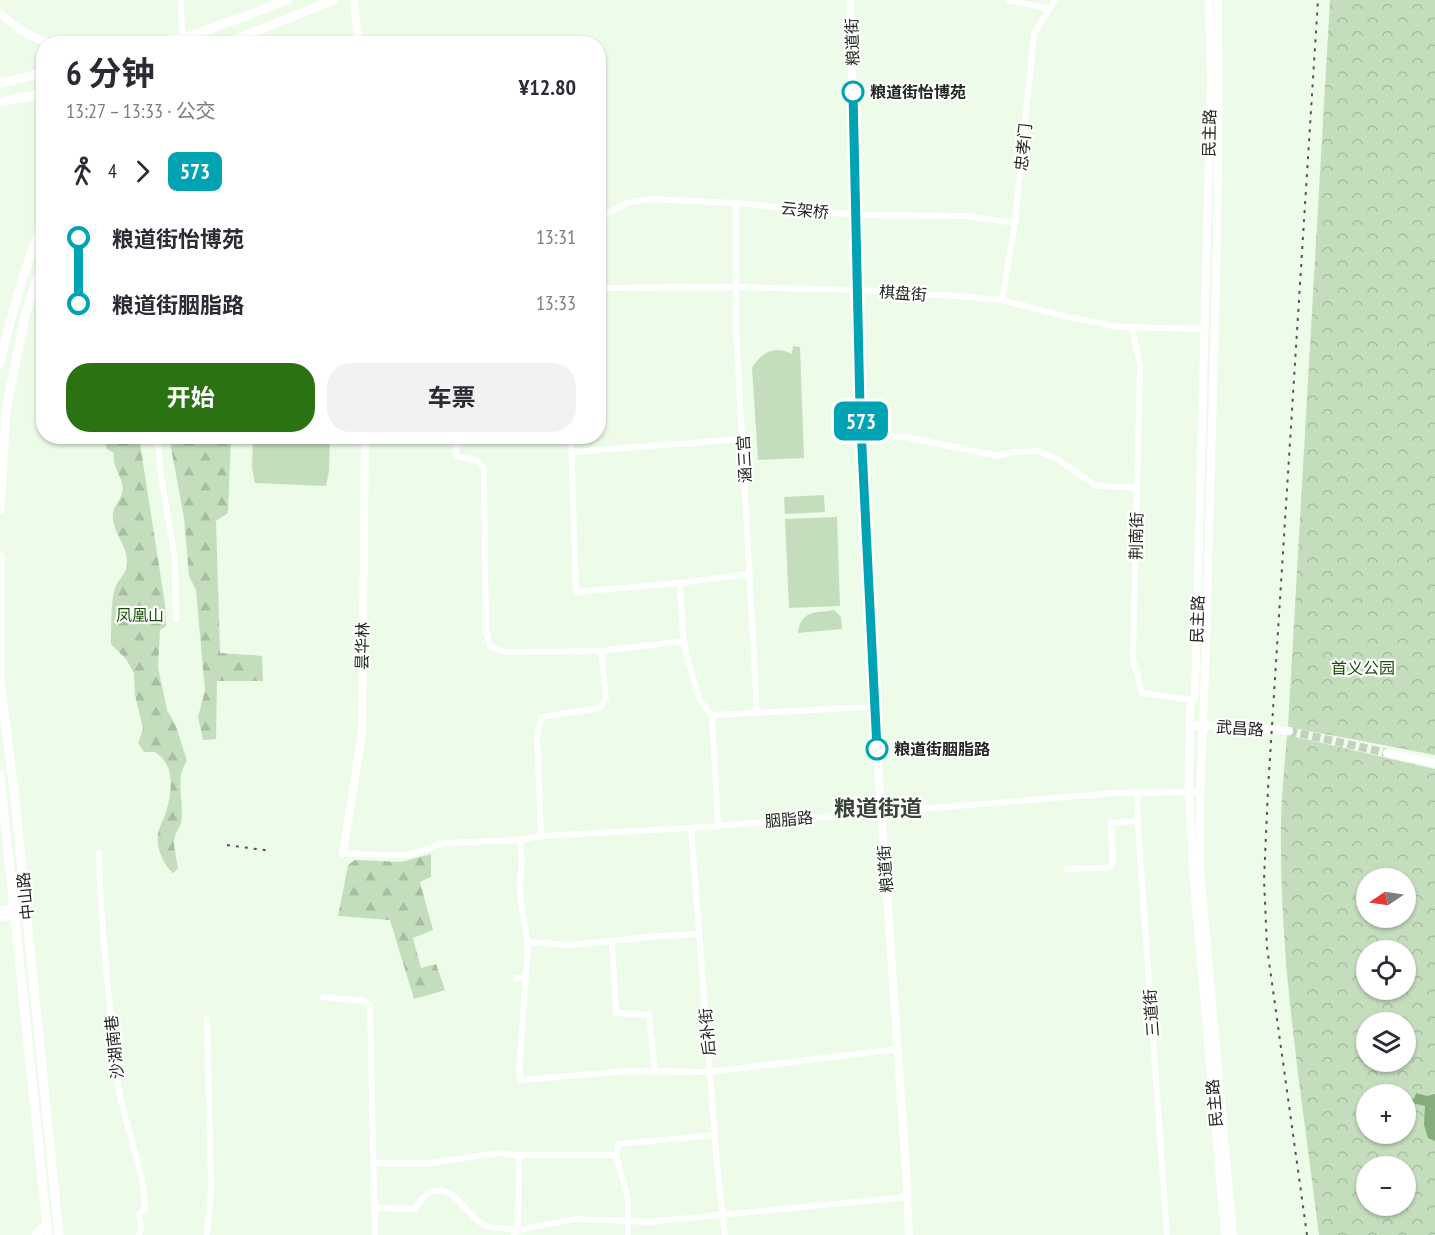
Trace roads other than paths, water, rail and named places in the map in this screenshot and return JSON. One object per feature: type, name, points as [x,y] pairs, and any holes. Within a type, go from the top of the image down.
[{"type":"main road","points":[[188,36],[288,0]]},
{"type":"main road","points":[[244,36],[334,0]]},
{"type":"main road","name":"民主路","points":[[1209,0],[1211,79],[1205,329],[1195,693],[1190,708],[1189,792],[1193,871],[1225,1235]]},
{"type":"main road","name":"民主路","points":[[1218,0],[1219,90],[1204,725],[1199,814],[1200,870],[1233,1235]]},
{"type":"main road","points":[[0,13],[13,26],[36,39]]},
{"type":"main road","points":[[0,83],[36,75]]},
{"type":"main road","points":[[0,102],[36,95]]},
{"type":"main road","points":[[0,364],[11,312],[36,240]]},
{"type":"main road","points":[[0,510],[6,410],[25,315],[36,282]]},
{"type":"main road","name":"中山路","points":[[0,557],[0,679],[27,912],[59,1235]]},
{"type":"main road","name":"中山路","points":[[0,775],[2,812],[15,913],[48,1235]]},
{"type":"main road","points":[[0,910],[15,913]]},
{"type":"main road","points":[[0,917],[27,912]]},
{"type":"main road","points":[[36,1235],[47,1223]]},
{"type":"street","points":[[181,0],[182,36]]},
{"type":"street","points":[[354,0],[357,36]]},
{"type":"street","name":"粮道街","points":[[850,0],[861,435],[874,707],[909,1235]]},
{"type":"street","points":[[1008,0],[1049,9]]},
{"type":"street","name":"忠孝门","points":[[1002,300],[1014,223],[1034,34],[1055,0]]},
{"type":"street","name":"云架桥","points":[[606,214],[627,203],[649,199],[736,203],[857,215],[967,216],[1014,223]]},
{"type":"street","name":"涵三宫","points":[[736,203],[736,328],[757,714]]},
{"type":"street","name":"棋盘街","points":[[606,288],[736,287],[859,290],[1002,300],[1119,327],[1205,329]]},
{"type":"street","name":"荆南街","points":[[1132,328],[1140,366],[1132,659],[1142,693],[1193,700]]},
{"type":"street","points":[[861,435],[906,437],[997,456],[1014,452],[1038,451],[1056,458],[1096,486],[1137,487]]},
{"type":"street","points":[[571,452],[742,439]]},
{"type":"street","points":[[159,444],[161,476],[175,558],[176,619]]},
{"type":"street","name":"昙华林","points":[[343,854],[362,732],[365,444]]},
{"type":"street","points":[[457,444],[456,456],[477,461],[484,468],[486,631],[490,646],[506,652],[601,651],[684,641]]},
{"type":"street","points":[[571,444],[576,592],[750,574]]},
{"type":"street","points":[[680,583],[684,641],[700,701],[712,715],[718,825]]},
{"type":"street","points":[[541,836],[537,733],[542,717],[600,708],[606,698],[601,651]]},
{"type":"street","points":[[712,715],[874,707]]},
{"type":"street","name":"武昌路","points":[[1191,725],[1289,731]]},
{"type":"street","points":[[1387,753],[1435,763]]},
{"type":"street","name":"胭脂路","points":[[343,854],[409,855],[444,843],[692,828],[1137,792],[1201,792]]},
{"type":"street","name":"三道街","points":[[1137,792],[1167,1235]]},
{"type":"street","points":[[1067,869],[1107,868],[1112,865],[1111,823],[1138,821]]},
{"type":"street","name":"后补街","points":[[692,828],[715,1135],[725,1235]]},
{"type":"street","points":[[520,840],[521,903],[528,942],[519,1072],[521,1080],[629,1071],[710,1072],[898,1049]]},
{"type":"street","name":"沙湖南巷","points":[[99,853],[100,902],[117,1082],[123,1112],[140,1163],[144,1199],[145,1209],[139,1213],[141,1230],[139,1235]]},
{"type":"street","points":[[528,942],[571,945],[699,934]]},
{"type":"street","points":[[612,941],[616,1013],[649,1015],[655,1071]]},
{"type":"street","points":[[323,997],[364,1001],[370,1006],[375,1235]]},
{"type":"street","points":[[207,1018],[211,1190],[207,1235]]},
{"type":"street","points":[[628,1235],[628,1199],[616,1155],[618,1144],[715,1135]]},
{"type":"street","points":[[374,1163],[430,1163],[498,1153],[616,1155]]},
{"type":"street","points":[[514,1234],[518,1228],[519,1155]]},
{"type":"street","points":[[375,1208],[414,1209],[424,1196],[430,1192],[440,1191],[455,1197],[484,1225],[512,1229],[514,1234]]},
{"type":"street","points":[[514,1234],[532,1227],[576,1219],[648,1222],[907,1197]]},
{"type":"tunnel","points":[[1289,731],[1387,753]]},
{"type":"railway","points":[[1307,1235],[1267,947],[1264,880],[1318,0]]},
{"type":"railway","points":[[227,845],[271,851]]},
{"type":"place","name":"粮道街怡博苑","points":[[853,92]]},
{"type":"place","name":"粮道街胭脂路","points":[[877,749]]},
{"type":"district","name":"粮道街道","points":[[878,808]]},
{"type":"park label","name":"凤凰山","points":[[140,615]]},
{"type":"park label","name":"首义公园","points":[[1363,668]]}]
